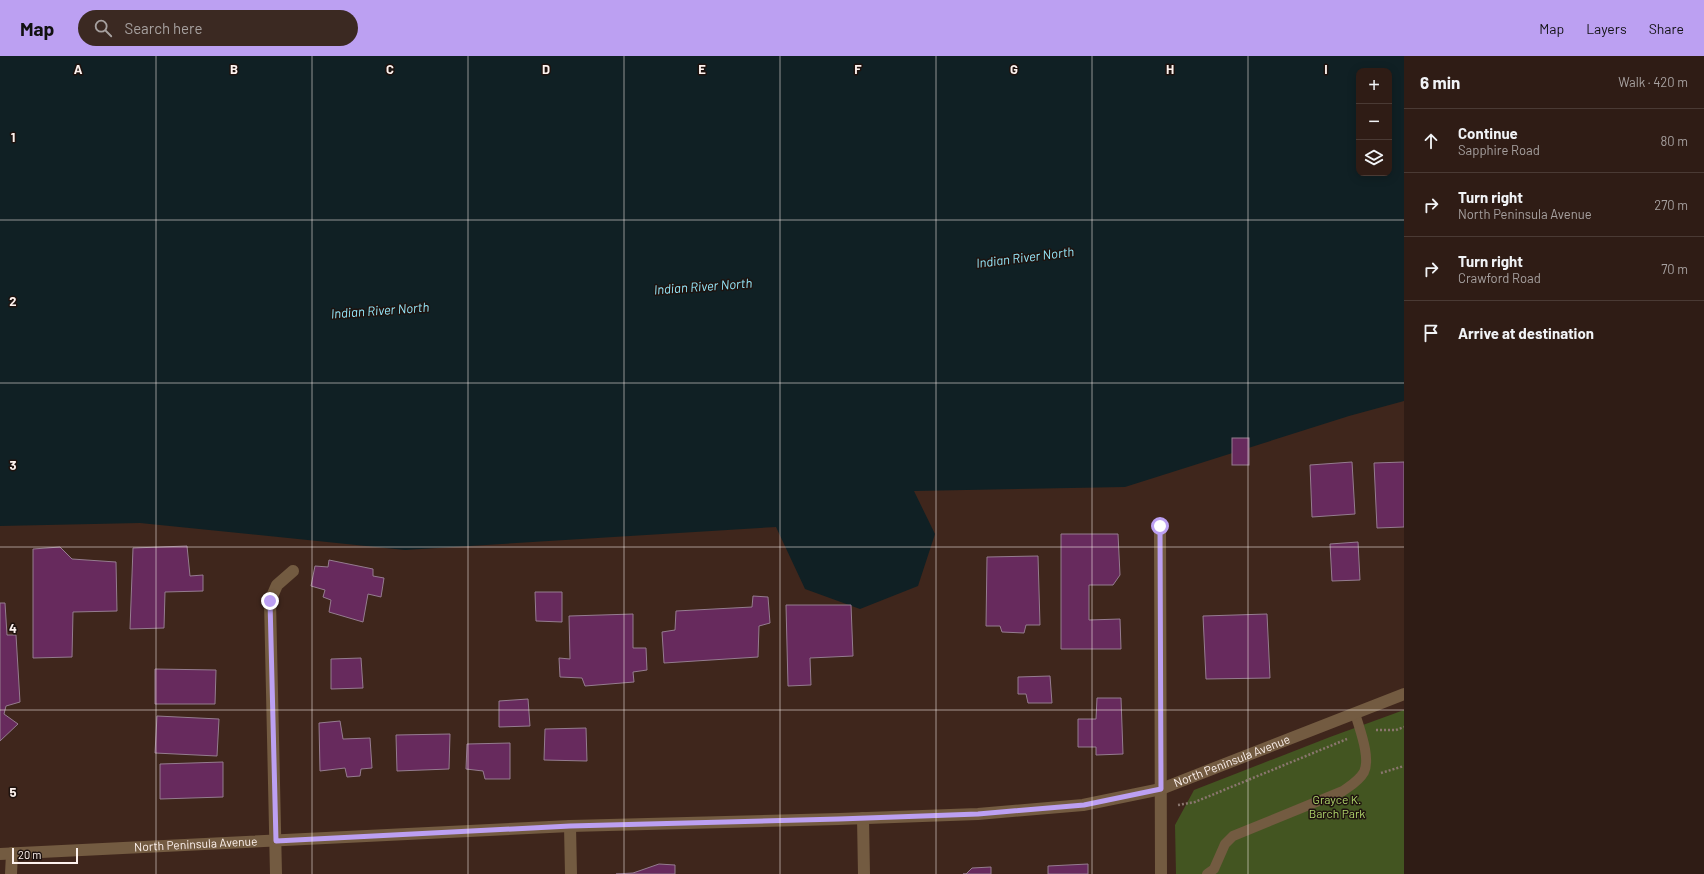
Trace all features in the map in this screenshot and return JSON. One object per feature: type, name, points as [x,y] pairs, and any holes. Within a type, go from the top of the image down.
[{"type":"street","points":[[1160,526],[1161,874]]},
{"type":"street","points":[[276,874],[270,601],[277,585],[293,572]]},
{"type":"street","name":"North Peninsula Avenue","points":[[6,853],[570,826],[978,814],[1084,805],[1161,789],[1404,694]]},
{"type":"street","points":[[863,818],[864,874]]},
{"type":"street","points":[[570,826],[571,874]]},
{"type":"street","points":[[6,853],[11,874]]},
{"type":"lane","points":[[1207,874],[1214,869],[1225,844],[1234,836],[1343,791],[1356,782],[1364,771],[1366,753],[1355,713]]},
{"type":"path","points":[[1374,730],[1396,730],[1404,727]]},
{"type":"path","points":[[1176,805],[1195,802],[1347,739]]},
{"type":"green space","name":"Grayce K. Barch Park","points":[[1404,710],[1404,874],[1176,874],[1175,825],[1194,790]]},
{"type":"water","name":"Indian River North","points":[[0,56],[1404,56],[1404,401],[1349,416],[1125,487],[914,491],[935,534],[918,586],[860,609],[805,589],[776,527],[405,550],[140,523],[0,526]]},
{"type":"building","points":[[1232,438],[1249,438],[1249,465],[1232,465]]},
{"type":"building","points":[[1352,462],[1355,514],[1312,517],[1310,465]]},
{"type":"building","points":[[1404,462],[1404,527],[1377,528],[1374,463]]},
{"type":"building","points":[[1061,534],[1118,534],[1120,575],[1113,585],[1089,585],[1089,620],[1120,619],[1121,649],[1061,649]]},
{"type":"building","points":[[1358,542],[1360,580],[1332,581],[1330,544]]},
{"type":"building","points":[[187,546],[190,576],[203,575],[203,591],[165,592],[164,628],[130,629],[133,548]]},
{"type":"building","points":[[60,547],[72,559],[116,562],[117,611],[73,612],[72,657],[33,658],[33,549]]},
{"type":"building","points":[[1038,556],[1040,625],[1026,625],[1024,633],[1002,632],[1000,626],[986,626],[987,557]]},
{"type":"building","points":[[329,560],[373,569],[373,576],[384,578],[381,597],[368,594],[363,622],[329,612],[331,600],[323,597],[325,590],[311,586],[315,566],[328,567]]},
{"type":"building","points":[[535,592],[562,592],[562,622],[536,621]]},
{"type":"building","points":[[753,596],[768,597],[770,623],[759,626],[758,657],[664,663],[662,632],[675,630],[676,611],[752,607]]},
{"type":"building","points":[[0,603],[5,603],[7,635],[16,635],[20,702],[6,706],[4,714],[18,724],[0,741]]},
{"type":"building","points":[[786,605],[851,605],[853,656],[810,658],[811,685],[788,686]]},
{"type":"building","points":[[633,614],[633,648],[646,648],[647,670],[633,672],[634,682],[585,686],[582,678],[560,677],[559,658],[570,659],[569,616]]},
{"type":"building","points":[[1267,614],[1270,678],[1206,679],[1203,616]]},
{"type":"building","points":[[361,658],[363,688],[331,689],[331,659]]},
{"type":"building","points":[[155,669],[216,670],[215,704],[155,704]]},
{"type":"building","points":[[1050,676],[1052,703],[1028,703],[1026,694],[1018,694],[1018,677]]},
{"type":"building","points":[[1097,698],[1121,698],[1123,754],[1096,755],[1096,747],[1078,747],[1078,719],[1096,719]]},
{"type":"building","points":[[528,699],[530,726],[499,727],[499,701]]},
{"type":"building","points":[[157,716],[219,719],[217,756],[155,753]]},
{"type":"building","points":[[340,721],[343,739],[370,738],[372,768],[361,769],[360,776],[347,777],[345,768],[320,771],[319,723]]},
{"type":"building","points":[[586,728],[587,761],[544,760],[545,729]]},
{"type":"building","points":[[450,734],[449,769],[397,771],[396,735]]},
{"type":"building","points":[[510,743],[510,779],[485,779],[483,771],[466,769],[467,744]]},
{"type":"building","points":[[223,762],[223,797],[160,799],[160,764]]},
{"type":"building","points":[[659,864],[675,865],[675,874],[616,874],[633,873]]},
{"type":"building","points":[[1088,864],[1088,874],[1048,874],[1048,866]]},
{"type":"building","points":[[991,867],[991,874],[966,874],[972,868]]},
{"type":"route","points":[[270,601],[269,616],[276,841],[570,826],[978,814],[1084,805],[1161,789],[1160,526]]}]
